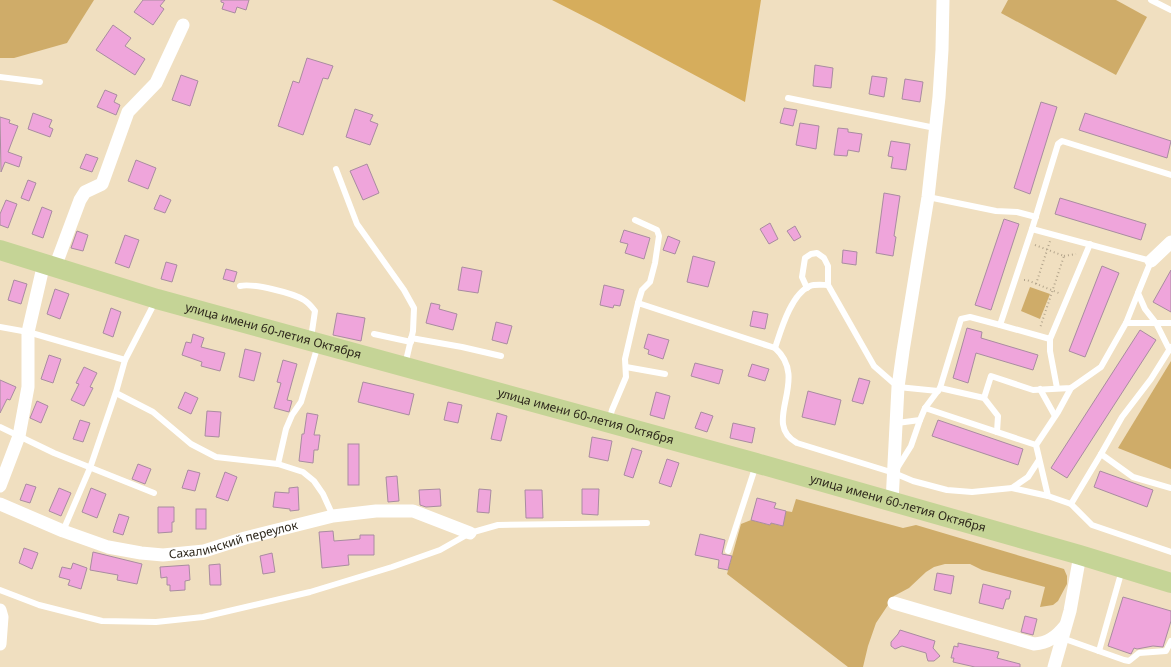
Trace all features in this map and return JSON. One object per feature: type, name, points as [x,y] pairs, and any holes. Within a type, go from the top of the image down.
[{"type":"main road","name":"улица имени 60-летия Октября","points":[[0,250],[157,299],[756,463],[1080,555],[1171,583]]},
{"type":"street","points":[[892,502],[898,387],[902,351],[928,197],[939,97],[943,0]]},
{"type":"street","points":[[0,486],[19,436],[28,387],[28,332],[49,265],[85,192],[102,184],[128,112],[156,83],[183,25]]},
{"type":"street","points":[[1151,261],[1171,242]]},
{"type":"street","name":"Сахалинский переулок","points":[[0,504],[63,531],[108,547],[141,553],[164,555],[204,551],[245,538],[333,516],[376,511],[413,511],[470,533]]},
{"type":"street","points":[[1054,667],[1070,611],[1080,555]]},
{"type":"street","points":[[894,603],[1034,644],[1050,641],[1064,632]]},
{"type":"street","points":[[0,610],[2,617],[0,644]]},
{"type":"lane","points":[[1151,0],[1171,10]]},
{"type":"lane","points":[[0,77],[40,82]]},
{"type":"lane","points":[[788,98],[935,128]]},
{"type":"lane","points":[[1000,325],[1028,243],[1058,144],[1062,141],[1171,175]]},
{"type":"lane","points":[[336,169],[357,224],[404,290],[414,308],[414,324],[404,366]]},
{"type":"lane","points":[[928,197],[996,210],[1017,212],[1036,217]]},
{"type":"lane","points":[[609,422],[612,410],[626,377],[625,360],[638,303],[642,290],[650,282],[655,263],[659,236],[657,230],[635,220]]},
{"type":"lane","points":[[1032,228],[1151,261],[1126,323],[1101,367],[1072,388],[1036,445],[1048,496]]},
{"type":"lane","points":[[1057,388],[1050,351],[1050,339],[1090,244]]},
{"type":"lane","points":[[807,288],[802,277],[805,258],[811,254],[817,253],[824,258],[828,266],[828,285],[874,366],[898,387],[939,390],[984,398],[998,416],[997,432]]},
{"type":"lane","points":[[240,286],[247,285],[280,292],[302,299],[311,305],[316,311],[314,342],[302,402],[292,415],[286,429],[278,464]]},
{"type":"lane","points":[[775,348],[786,316],[797,298],[812,285],[828,285]]},
{"type":"lane","points":[[1072,504],[1085,478],[1101,454],[1122,417],[1151,379],[1170,348],[1156,322],[1145,308],[1138,293]]},
{"type":"lane","points":[[63,531],[90,468],[116,393],[125,360],[157,299]]},
{"type":"lane","points":[[638,303],[775,348],[782,354],[788,366],[790,378],[782,422],[789,439],[797,443],[894,473],[913,481],[947,490],[972,492],[1012,488],[1048,496],[1072,504],[1092,524],[1171,552]]},
{"type":"lane","points":[[894,473],[904,460],[911,446],[925,408],[939,390],[960,320],[970,318],[1050,339]]},
{"type":"lane","points":[[1126,323],[1171,323]]},
{"type":"lane","points":[[0,327],[28,332],[125,360]]},
{"type":"lane","points":[[374,334],[462,347],[501,356]]},
{"type":"lane","points":[[626,367],[665,374]]},
{"type":"lane","points":[[984,398],[991,376],[1033,390],[1072,388]]},
{"type":"lane","points":[[1040,389],[1055,416]]},
{"type":"lane","points":[[116,393],[153,412],[191,444],[216,457],[278,464],[303,472],[314,481],[323,494],[333,516]]},
{"type":"lane","points":[[925,408],[1036,445]]},
{"type":"lane","points":[[896,423],[920,420]]},
{"type":"lane","points":[[0,426],[54,453],[154,493]]},
{"type":"lane","points":[[1101,454],[1132,477],[1171,488]]},
{"type":"lane","points":[[1012,488],[1028,476],[1039,460]]},
{"type":"lane","points":[[728,551],[756,463]]},
{"type":"lane","points":[[0,590],[39,605],[102,621],[156,622],[187,619],[203,617],[317,590],[392,567],[440,550],[470,533],[498,525],[647,523]]},
{"type":"lane","points":[[1099,651],[1122,568]]},
{"type":"lane","points":[[1064,632],[1099,651],[1129,661],[1140,653],[1166,651],[1171,641]]},
{"type":"path","points":[[1036,284],[1052,234]]},
{"type":"path","points":[[1028,243],[1064,256],[1087,252]]},
{"type":"path","points":[[1038,336],[1064,256]]},
{"type":"path","points":[[1015,281],[1027,280],[1068,297]]},
{"type":"shaded area","points":[[0,0],[94,0],[67,43],[14,58],[0,58]]},
{"type":"shaded area","points":[[552,0],[761,0],[745,102],[601,25]]},
{"type":"shaded area","points":[[1008,0],[1116,0],[1147,17],[1116,75],[1001,13]]},
{"type":"shaded area","points":[[1030,287],[1050,294],[1040,319],[1021,311]]},
{"type":"shaded area","points":[[1171,361],[1171,469],[1118,448]]},
{"type":"shaded area","points":[[796,499],[903,528],[916,525],[1064,569],[1067,576],[1067,584],[1058,601],[1053,605],[1040,607],[1045,587],[982,570],[970,564],[945,564],[934,567],[926,572],[909,588],[894,596],[876,623],[863,667],[848,667],[727,574],[741,524],[751,520],[770,525],[771,523],[782,526],[786,511],[792,512]]},
{"type":"building","points":[[143,0],[165,0],[160,6],[164,9],[153,25],[134,12]]},
{"type":"building","points":[[221,0],[249,0],[246,10],[237,7],[235,13],[222,9],[224,3],[221,2]]},
{"type":"building","points":[[113,25],[131,38],[125,46],[145,59],[135,75],[96,50]]},
{"type":"building","points":[[307,58],[333,66],[328,79],[323,78],[303,135],[278,126],[293,81],[299,83]]},
{"type":"building","points":[[815,65],[833,68],[831,88],[813,86]]},
{"type":"building","points":[[181,75],[198,81],[190,106],[172,100]]},
{"type":"building","points":[[872,76],[887,78],[884,97],[869,94]]},
{"type":"building","points":[[905,79],[923,82],[920,102],[902,99]]},
{"type":"building","points":[[105,90],[117,95],[114,102],[120,105],[116,115],[97,107]]},
{"type":"building","points":[[1041,102],[1057,107],[1030,194],[1014,188]]},
{"type":"building","points":[[784,108],[797,110],[793,126],[780,123]]},
{"type":"building","points":[[355,109],[373,115],[370,121],[378,124],[370,145],[346,137]]},
{"type":"building","points":[[33,113],[52,120],[49,127],[53,129],[50,137],[28,129]]},
{"type":"building","points":[[1085,113],[1171,141],[1167,158],[1079,130]]},
{"type":"building","points":[[0,117],[10,120],[9,123],[18,126],[8,152],[22,157],[19,167],[5,162],[1,172]]},
{"type":"building","points":[[800,123],[819,126],[816,149],[796,145]]},
{"type":"building","points":[[838,128],[848,129],[848,132],[862,134],[859,152],[848,150],[847,156],[834,155]]},
{"type":"building","points":[[891,141],[910,144],[906,170],[891,168],[893,157],[888,156]]},
{"type":"building","points":[[86,154],[98,158],[92,172],[80,168]]},
{"type":"building","points":[[136,160],[156,168],[148,189],[128,181]]},
{"type":"building","points":[[367,164],[379,193],[363,200],[350,171]]},
{"type":"building","points":[[28,180],[36,183],[29,201],[21,198]]},
{"type":"building","points":[[884,193],[900,196],[894,236],[896,237],[893,256],[876,253]]},
{"type":"building","points":[[160,195],[171,200],[165,213],[154,209]]},
{"type":"building","points":[[1060,198],[1146,224],[1141,240],[1055,214]]},
{"type":"building","points":[[6,200],[17,204],[8,228],[0,225],[0,214]]},
{"type":"building","points":[[42,207],[52,211],[43,238],[32,234]]},
{"type":"building","points":[[1004,219],[1019,224],[991,310],[975,305]]},
{"type":"building","points":[[770,223],[778,239],[769,244],[760,229]]},
{"type":"building","points":[[795,226],[801,237],[794,241],[787,231]]},
{"type":"building","points":[[624,230],[650,238],[644,259],[625,253],[628,244],[620,242]]},
{"type":"building","points":[[77,231],[88,235],[83,251],[71,248]]},
{"type":"building","points":[[125,235],[139,240],[129,268],[115,263]]},
{"type":"building","points":[[668,236],[680,241],[675,254],[663,250]]},
{"type":"building","points":[[843,250],[857,252],[856,265],[842,263]]},
{"type":"building","points":[[693,256],[715,262],[708,287],[687,282]]},
{"type":"building","points":[[166,262],[177,265],[172,282],[161,279]]},
{"type":"building","points":[[1102,266],[1119,273],[1085,357],[1069,351]]},
{"type":"building","points":[[462,267],[482,271],[478,293],[458,290]]},
{"type":"building","points":[[226,269],[237,272],[234,282],[223,279]]},
{"type":"building","points":[[1171,270],[1171,312],[1153,302]]},
{"type":"building","points":[[14,280],[27,284],[21,304],[8,300]]},
{"type":"building","points":[[604,285],[624,290],[620,306],[614,305],[613,308],[600,305]]},
{"type":"building","points":[[55,289],[69,294],[60,319],[47,314]]},
{"type":"building","points":[[431,303],[440,305],[439,309],[457,314],[453,330],[426,323]]},
{"type":"building","points":[[111,308],[121,312],[113,337],[103,333]]},
{"type":"building","points":[[753,311],[768,314],[765,329],[750,326]]},
{"type":"building","points":[[337,313],[365,318],[361,341],[333,335]]},
{"type":"building","points":[[496,322],[512,326],[507,344],[492,340]]},
{"type":"building","points":[[967,328],[982,332],[981,338],[1038,355],[1033,370],[976,353],[968,383],[953,378]]},
{"type":"building","points":[[1140,330],[1156,340],[1067,478],[1051,468]]},
{"type":"building","points":[[193,334],[204,338],[201,347],[225,353],[220,371],[201,366],[202,362],[182,355],[186,342],[191,343]]},
{"type":"building","points":[[648,334],[669,340],[663,359],[648,354],[649,350],[644,348]]},
{"type":"building","points":[[245,349],[261,353],[254,381],[239,377]]},
{"type":"building","points":[[49,355],[61,359],[53,383],[41,379]]},
{"type":"building","points":[[283,360],[297,364],[287,400],[292,401],[289,412],[274,408],[281,383],[277,382]]},
{"type":"building","points":[[695,363],[723,370],[719,384],[691,376]]},
{"type":"building","points":[[752,364],[769,369],[765,381],[748,376]]},
{"type":"building","points":[[84,367],[97,373],[90,387],[93,388],[84,406],[71,400],[79,384],[76,383]]},
{"type":"building","points":[[859,378],[870,381],[863,404],[852,401]]},
{"type":"building","points":[[0,380],[16,387],[10,400],[7,399],[0,413]]},
{"type":"building","points":[[363,382],[414,394],[409,415],[358,402]]},
{"type":"building","points":[[808,391],[841,400],[835,425],[802,417]]},
{"type":"building","points":[[185,392],[198,398],[191,414],[178,408]]},
{"type":"building","points":[[656,392],[670,396],[664,419],[650,415]]},
{"type":"building","points":[[37,401],[48,406],[41,423],[30,418]]},
{"type":"building","points":[[448,402],[462,405],[458,423],[444,420]]},
{"type":"building","points":[[207,411],[221,412],[219,437],[205,436]]},
{"type":"building","points":[[701,412],[713,416],[707,432],[695,428]]},
{"type":"building","points":[[307,413],[318,415],[314,435],[320,435],[318,450],[314,450],[313,463],[299,461],[302,434],[304,434]]},
{"type":"building","points":[[497,413],[507,416],[501,441],[491,439]]},
{"type":"building","points":[[80,420],[90,423],[83,442],[73,439]]},
{"type":"building","points":[[938,420],[1023,449],[1018,465],[932,436]]},
{"type":"building","points":[[733,423],[755,428],[752,443],[730,438]]},
{"type":"building","points":[[592,437],[612,441],[608,461],[589,457]]},
{"type":"building","points":[[348,444],[359,444],[359,485],[348,485]]},
{"type":"building","points":[[632,448],[642,451],[633,478],[624,475]]},
{"type":"building","points":[[667,459],[679,463],[671,487],[659,483]]},
{"type":"building","points":[[138,464],[151,469],[145,484],[132,479]]},
{"type":"building","points":[[188,470],[200,473],[195,491],[182,488]]},
{"type":"building","points":[[1100,471],[1153,490],[1147,507],[1094,487]]},
{"type":"building","points":[[225,472],[237,477],[228,501],[216,497]]},
{"type":"building","points":[[397,476],[399,501],[388,502],[386,477]]},
{"type":"building","points":[[26,484],[36,487],[30,503],[20,500]]},
{"type":"building","points":[[298,487],[299,510],[290,511],[290,509],[273,507],[275,492],[289,493],[289,488]]},
{"type":"building","points":[[59,488],[71,493],[61,516],[49,511]]},
{"type":"building","points":[[91,488],[106,494],[97,518],[82,512]]},
{"type":"building","points":[[440,489],[441,506],[426,507],[420,505],[419,490]]},
{"type":"building","points":[[479,489],[491,490],[489,513],[477,512]]},
{"type":"building","points":[[582,489],[599,489],[598,515],[582,514]]},
{"type":"building","points":[[525,490],[542,490],[543,518],[526,518]]},
{"type":"building","points":[[757,498],[776,503],[774,508],[786,511],[783,526],[771,523],[770,525],[751,520]]},
{"type":"building","points":[[158,507],[174,507],[172,532],[158,533]]},
{"type":"building","points":[[196,509],[206,509],[206,529],[196,529]]},
{"type":"building","points":[[119,514],[129,517],[123,535],[113,532]]},
{"type":"building","points":[[333,531],[334,541],[360,539],[360,535],[374,535],[374,555],[348,555],[349,565],[322,568],[319,532]]},
{"type":"building","points":[[700,534],[725,540],[722,554],[732,556],[728,570],[718,568],[719,560],[695,555]]},
{"type":"building","points":[[24,548],[38,553],[32,569],[19,563]]},
{"type":"building","points":[[93,552],[142,564],[137,584],[117,580],[118,575],[90,570]]},
{"type":"building","points":[[272,553],[275,572],[263,574],[260,556]]},
{"type":"building","points":[[73,563],[87,568],[81,589],[68,585],[70,580],[59,577],[62,567],[71,569]]},
{"type":"building","points":[[220,564],[221,585],[210,585],[209,565]]},
{"type":"building","points":[[189,565],[190,580],[185,581],[185,590],[170,591],[170,585],[167,585],[167,577],[161,578],[160,567]]},
{"type":"building","points":[[937,573],[954,576],[951,594],[934,590]]},
{"type":"building","points":[[983,584],[1011,591],[1009,599],[1006,599],[1003,609],[979,603]]},
{"type":"building","points":[[1123,597],[1171,611],[1171,621],[1163,647],[1153,646],[1137,649],[1134,648],[1131,654],[1108,646]]},
{"type":"building","points":[[1025,616],[1037,619],[1033,635],[1021,632]]},
{"type":"building","points":[[900,630],[935,641],[933,648],[940,656],[934,661],[928,661],[926,653],[902,646],[895,649],[891,646],[891,642]]},
{"type":"building","points":[[958,643],[999,652],[997,658],[1020,664],[1020,667],[975,667],[953,662],[954,658],[951,658],[954,646],[958,647]]}]
